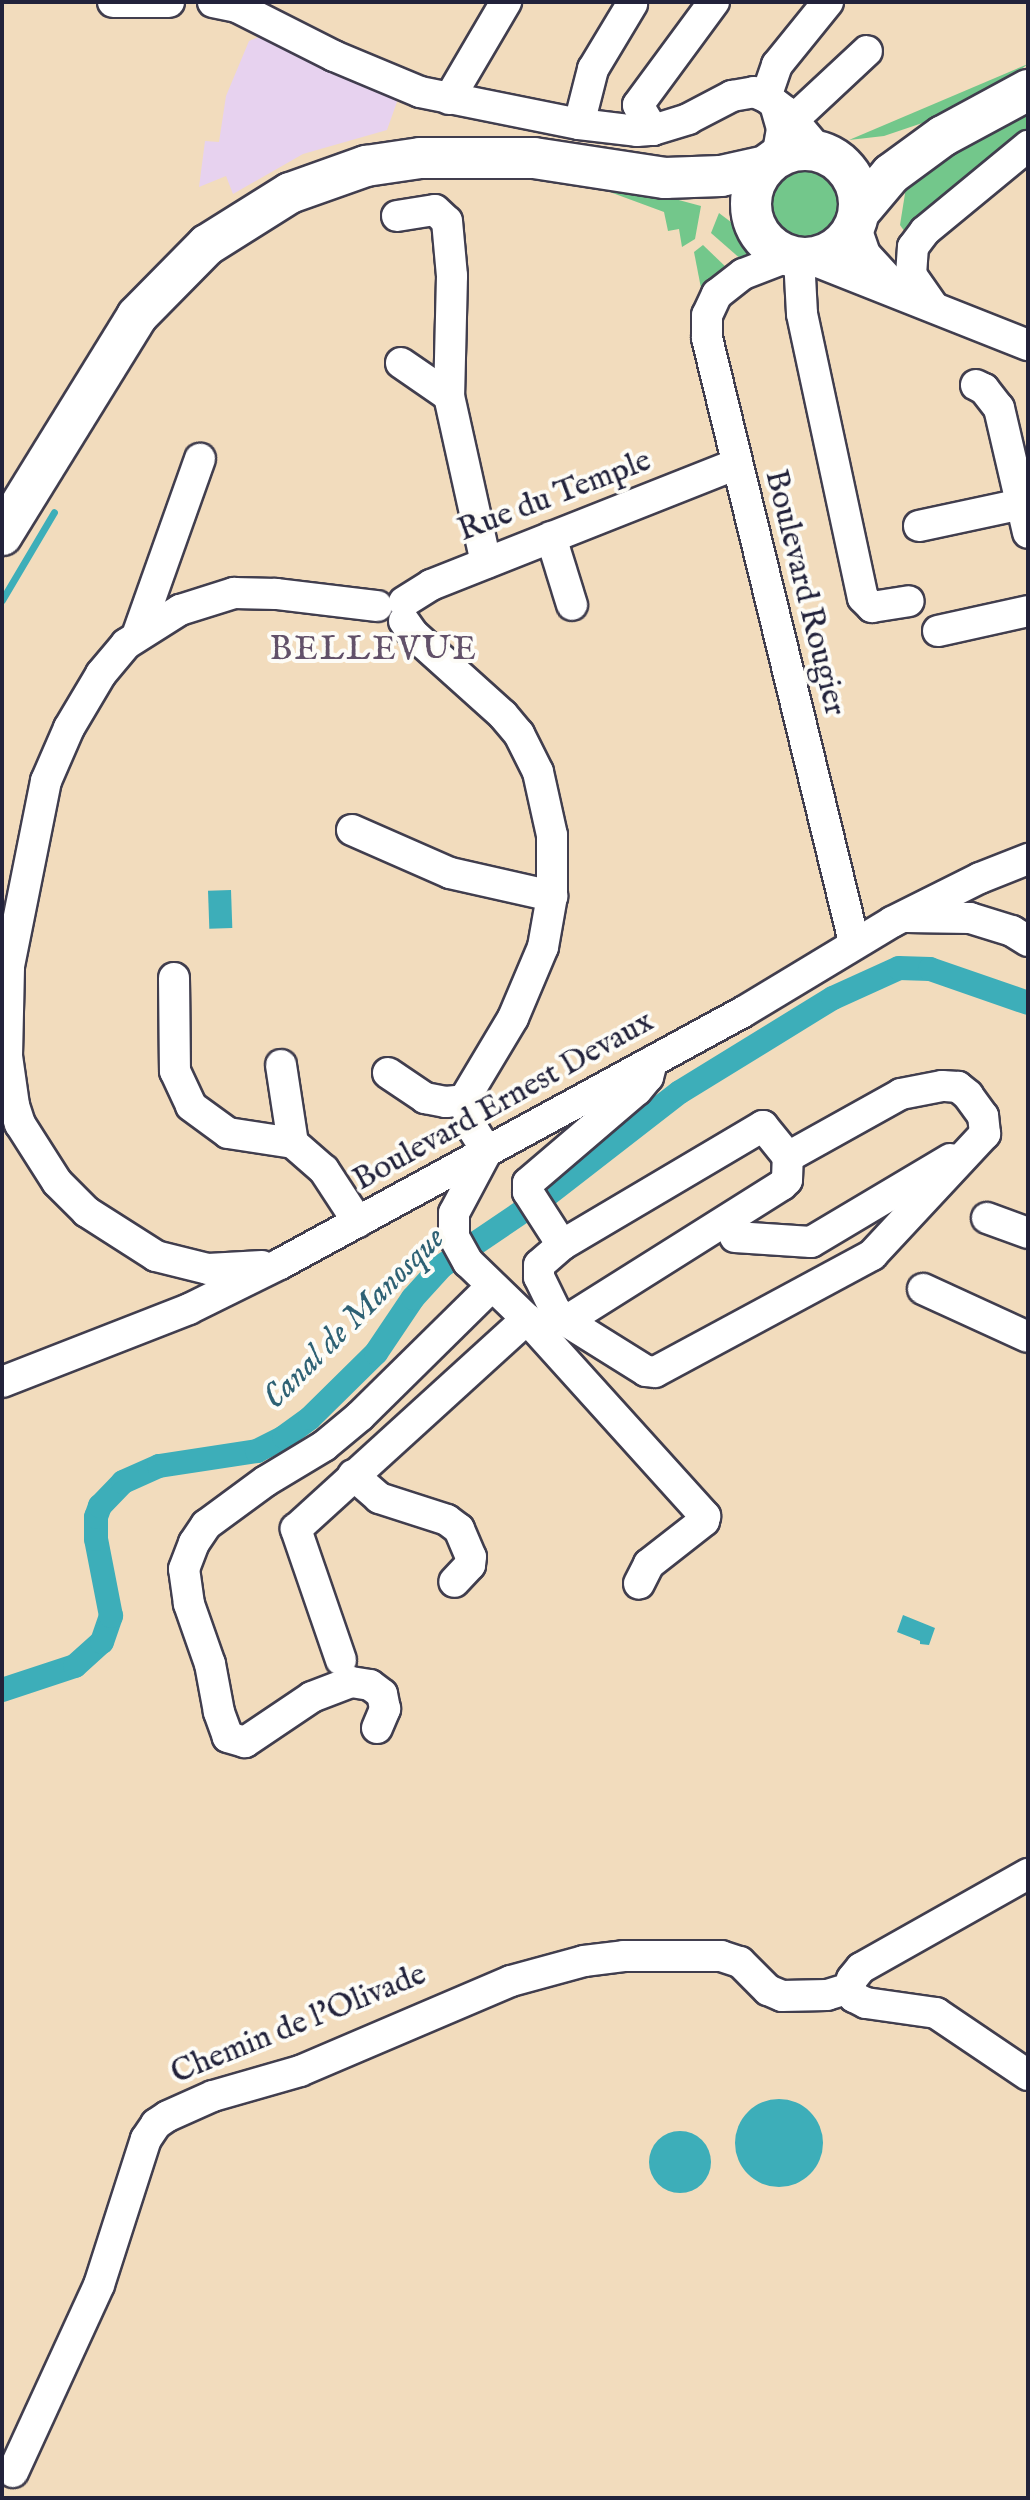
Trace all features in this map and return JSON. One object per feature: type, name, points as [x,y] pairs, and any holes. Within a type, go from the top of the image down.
[{"type":"main road","points":[[665,178],[781,249],[836,248],[891,174],[943,136],[1028,90]]},
{"type":"main road","points":[[2,535],[137,316],[207,245],[290,193],[366,166],[471,155],[534,158],[665,178],[721,176],[771,161],[791,151],[826,154],[943,136]]},
{"type":"main road","points":[[826,154],[854,180],[857,218]]},
{"type":"main road","points":[[771,161],[752,191],[781,249]]},
{"type":"street","points":[[113,2],[169,2]]},
{"type":"street","points":[[449,99],[506,2]]},
{"type":"street","points":[[653,130],[638,105],[714,2]]},
{"type":"street","points":[[771,161],[782,129],[777,65],[828,2]]},
{"type":"street","points":[[230,4],[334,56],[420,92],[579,124],[653,130],[688,119],[732,96],[748,92],[778,107],[826,154]]},
{"type":"street","points":[[579,124],[593,69],[632,4]]},
{"type":"street","points":[[778,107],[867,51]]},
{"type":"street","points":[[986,115],[1028,101]]},
{"type":"street","points":[[933,306],[911,275],[913,247],[925,231],[1028,146]]},
{"type":"street","points":[[397,216],[435,210],[447,221],[452,276],[449,396],[486,563]]},
{"type":"street","points":[[857,218],[872,265],[901,292]]},
{"type":"street","points":[[781,249],[901,292],[1028,345]]},
{"type":"street","points":[[781,249],[800,381]]},
{"type":"street","points":[[781,249],[802,314],[863,598],[872,607],[909,601]]},
{"type":"street","name":"Boulevard Rougier","points":[[781,249],[756,258],[743,274],[717,294],[706,322],[736,464],[854,942]]},
{"type":"street","points":[[401,363],[449,396]]},
{"type":"street","points":[[919,526],[1025,518],[999,408],[984,389],[976,385]]},
{"type":"street","points":[[138,633],[200,459]]},
{"type":"street","name":"Rue du Temple","points":[[395,610],[431,585],[736,464]]},
{"type":"street","points":[[551,537],[572,605]]},
{"type":"street","points":[[280,1264],[208,1269],[167,1260],[140,1248],[87,1212],[57,1182],[20,1124],[7,1056],[9,966],[46,781],[69,728],[101,674],[138,633],[180,610],[234,593],[276,594],[395,610],[413,634],[503,715],[533,759],[552,835],[552,896],[543,947],[526,991],[464,1100],[473,1129],[487,1151],[454,1213],[462,1254],[527,1319],[705,1516],[704,1521],[649,1564],[639,1584]]},
{"type":"street","points":[[938,631],[1028,611]]},
{"type":"street","points":[[352,830],[450,873],[552,896]]},
{"type":"street","name":"Boulevard Ernest Devaux","points":[[2,1382],[189,1309],[280,1264],[743,1012],[854,942],[1025,857]]},
{"type":"street","points":[[900,918],[970,918],[1002,927],[1028,941]]},
{"type":"street","points":[[174,978],[175,1071],[191,1106],[228,1133],[293,1143],[324,1170],[358,1222]]},
{"type":"street","points":[[562,1245],[536,1205],[528,1183],[532,1176],[637,1090],[648,1077],[652,1062]]},
{"type":"street","points":[[281,1065],[293,1143]]},
{"type":"street","points":[[388,1073],[425,1098],[446,1102],[464,1100]]},
{"type":"street","points":[[566,1321],[787,1180],[788,1157],[768,1128],[757,1128],[543,1258],[538,1271],[555,1310],[566,1321],[646,1371],[664,1370],[872,1255],[983,1139],[986,1124],[968,1095],[958,1087],[932,1087],[901,1094],[788,1157]]},
{"type":"street","points":[[735,1237],[811,1242],[983,1139]]},
{"type":"street","points":[[987,1218],[1028,1233]]},
{"type":"street","points":[[377,1728],[385,1709],[382,1694],[370,1685],[351,1682],[320,1693],[252,1739],[239,1743],[228,1737],[219,1712],[210,1664],[189,1604],[184,1569],[194,1543],[206,1525],[266,1481],[324,1446],[360,1416],[492,1286]]},
{"type":"street","points":[[923,1289],[1028,1337]]},
{"type":"street","points":[[341,1660],[296,1529],[527,1319]]},
{"type":"street","points":[[353,1475],[379,1498],[447,1520],[459,1529],[471,1557],[470,1565],[454,1582]]},
{"type":"street","points":[[1028,1874],[861,1968],[838,1992],[866,2003],[921,2008],[942,2016],[1028,2075]]},
{"type":"street","name":"Chemin de l'Olivade","points":[[13,2472],[99,2285],[146,2139],[156,2124],[168,2116],[213,2096],[300,2071],[511,1981],[584,1961],[624,1956],[721,1956],[740,1962],[768,1990],[782,1996],[838,1992]]},
{"type":"shaded area","points":[[261,36],[398,99],[387,130],[303,154],[233,194],[226,176],[199,187],[205,141],[219,142],[226,96],[249,41]]},
{"type":"green space","points":[[1028,64],[992,91],[946,115],[884,136],[849,140]]},
{"type":"green space","points":[[1028,113],[1028,133],[907,235],[900,225],[907,181],[989,131]]},
{"type":"green space","points":[[808,167],[828,173],[838,183],[844,203],[838,223],[828,233],[808,239],[788,233],[778,223],[772,203],[778,183],[788,173]]},
{"type":"green space","points":[[580,181],[649,192],[701,206],[695,239],[682,247],[679,229],[668,231],[664,212]]},
{"type":"green space","points":[[719,213],[748,235],[748,254],[743,261],[711,233]]},
{"type":"green space","points":[[703,245],[729,270],[707,291],[701,288],[694,252]]},
{"type":"water","points":[[231,890],[232,928],[209,929],[208,891]]},
{"type":"water","points":[[903,1615],[935,1628],[929,1645],[920,1644],[920,1641],[897,1632]]},
{"type":"water","points":[[779,2099],[796,2103],[810,2112],[819,2126],[823,2143],[819,2160],[810,2174],[796,2183],[779,2187],[762,2183],[748,2174],[739,2160],[735,2143],[739,2126],[748,2112],[762,2103]]},
{"type":"water","points":[[674,2131],[686,2131],[702,2140],[709,2150],[709,2174],[702,2184],[686,2193],[674,2193],[654,2179],[649,2168],[649,2156],[663,2136]]},
{"type":"waterway","points":[[2,600],[54,512]]},
{"type":"waterway","name":"Canal de Manosque","points":[[2,1690],[75,1666],[102,1642],[111,1616],[96,1539],[96,1517],[100,1506],[123,1482],[159,1466],[257,1451],[284,1437],[310,1418],[376,1353],[413,1298],[442,1266],[547,1195],[680,1092],[833,998],[899,968],[930,969],[1028,1003]]},
{"type":"district","name":"BELLEVUE","points":[[374,650]]}]
